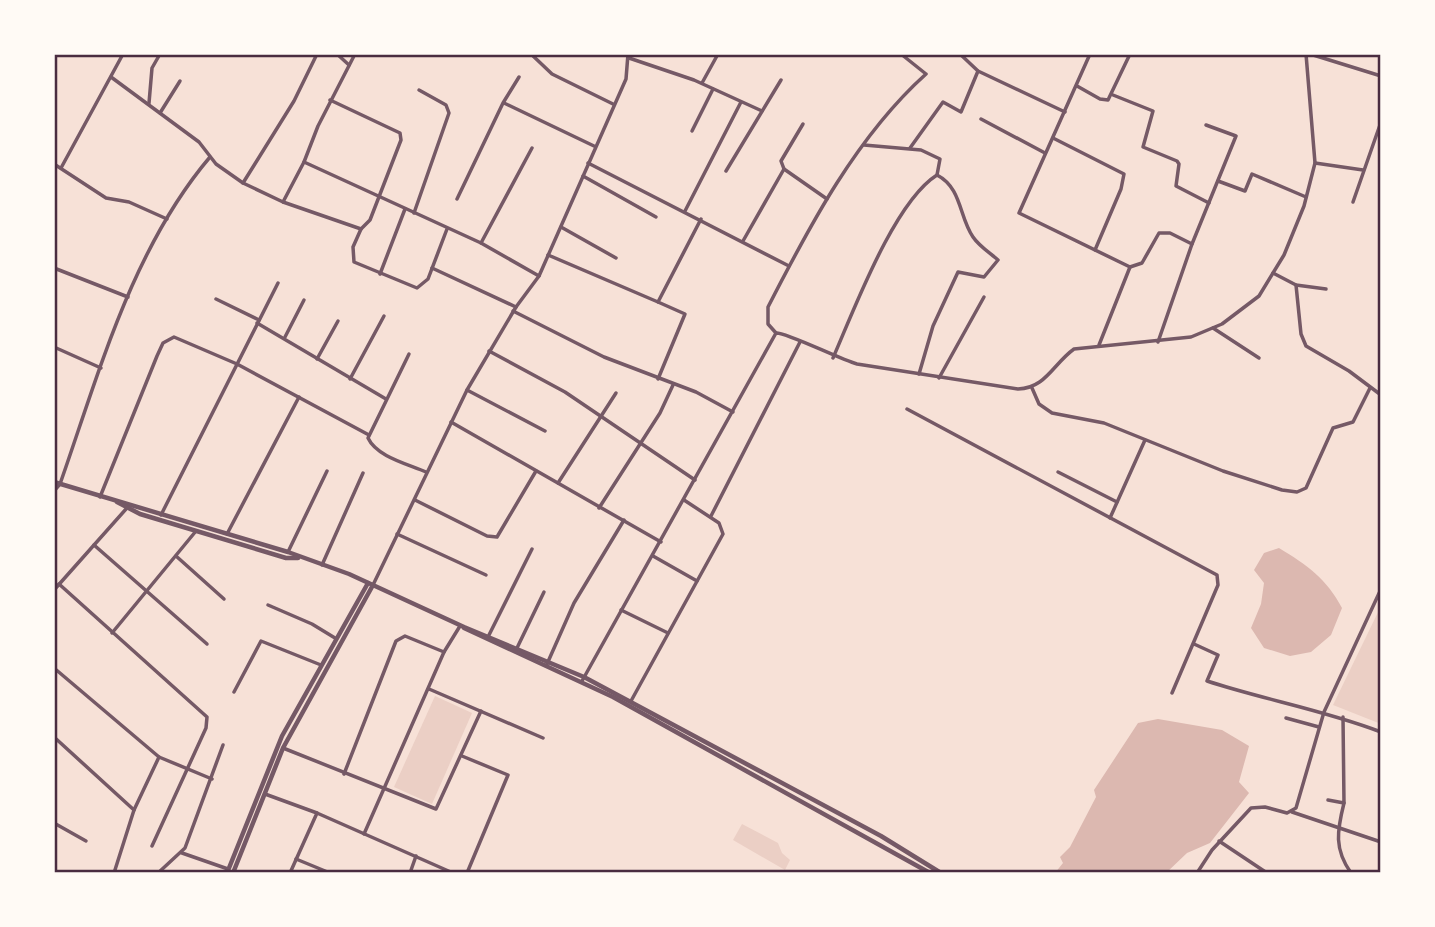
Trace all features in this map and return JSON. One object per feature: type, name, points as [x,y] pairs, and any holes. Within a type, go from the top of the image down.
[{"type":"street","points":[[61,168],[123,54]]},
{"type":"street","points":[[149,103],[152,68],[160,54]]},
{"type":"street","points":[[243,183],[281,125],[317,54]]},
{"type":"street","points":[[337,54],[349,65]]},
{"type":"street","points":[[283,202],[304,162],[330,100],[355,54]]},
{"type":"street","points":[[471,54],[477,54]]},
{"type":"street","points":[[531,54],[552,74],[613,104]]},
{"type":"street","points":[[702,83],[718,54]]},
{"type":"street","points":[[901,54],[926,74],[907,92],[864,145],[827,199],[768,307],[768,324],[776,333],[788,334],[833,358],[939,378],[1032,388],[1042,382],[1074,349],[1191,337],[1213,328],[1253,303],[1284,255],[1306,197],[1315,163],[1308,54],[1381,76]]},
{"type":"street","points":[[960,54],[978,71],[1065,112]]},
{"type":"street","points":[[1090,54],[1019,213],[1130,267],[1142,263],[1154,236],[1163,231],[1192,244]]},
{"type":"street","points":[[1077,86],[1105,101],[1113,95],[1130,54]]},
{"type":"street","points":[[281,747],[327,669],[415,500],[467,390],[514,309],[539,276],[625,79],[629,56],[702,83],[762,111]]},
{"type":"street","points":[[910,148],[943,102],[961,112],[978,71]]},
{"type":"street","points":[[111,77],[199,142],[210,157],[243,183],[283,202],[361,229]]},
{"type":"street","points":[[457,199],[503,103],[519,77]]},
{"type":"street","points":[[726,171],[781,80]]},
{"type":"street","points":[[160,113],[180,81]]},
{"type":"street","points":[[692,131],[713,89]]},
{"type":"street","points":[[414,213],[449,113],[446,105],[419,90]]},
{"type":"street","points":[[1113,95],[1153,111],[1143,147],[1177,161],[1180,164],[1175,186],[1209,203]]},
{"type":"street","points":[[330,100],[400,134],[401,140],[370,220],[361,229],[351,257],[354,262],[417,288],[424,285],[447,228]]},
{"type":"street","points":[[685,211],[741,102]]},
{"type":"street","points":[[503,103],[594,146]]},
{"type":"street","points":[[981,119],[1045,153]]},
{"type":"street","points":[[803,124],[782,157],[785,169],[827,199]]},
{"type":"street","points":[[1158,342],[1192,244],[1236,136],[1206,125]]},
{"type":"street","points":[[1353,202],[1380,125]]},
{"type":"street","points":[[1053,138],[1124,174],[1121,189],[1095,250]]},
{"type":"street","points":[[833,358],[871,272],[916,193],[937,176],[940,159],[910,148],[864,145]]},
{"type":"street","points":[[481,243],[532,148]]},
{"type":"street","points":[[54,491],[128,298],[185,188],[210,157]]},
{"type":"street","points":[[304,162],[377,198],[481,243],[539,276]]},
{"type":"street","points":[[588,163],[789,266]]},
{"type":"street","points":[[1315,163],[1363,170]]},
{"type":"street","points":[[54,164],[106,198],[140,206],[167,219]]},
{"type":"street","points":[[743,241],[785,169]]},
{"type":"street","points":[[1219,181],[1245,191],[1252,174],[1306,197]]},
{"type":"street","points":[[583,176],[656,217]]},
{"type":"street","points":[[919,374],[933,326],[958,272],[984,277],[998,260],[973,238],[962,208],[946,180],[937,176]]},
{"type":"street","points":[[380,274],[405,209]]},
{"type":"street","points":[[658,302],[701,219]]},
{"type":"street","points":[[561,227],[616,258]]},
{"type":"street","points":[[548,255],[685,314],[658,379]]},
{"type":"street","points":[[1099,345],[1130,267]]},
{"type":"street","points":[[54,268],[128,298]]},
{"type":"street","points":[[432,268],[604,357],[696,392],[733,412]]},
{"type":"street","points":[[1273,273],[1296,285],[1326,289]]},
{"type":"street","points":[[160,514],[278,283]]},
{"type":"street","points":[[1296,285],[1301,334],[1306,346],[1349,371],[1381,396]]},
{"type":"street","points":[[939,378],[984,297]]},
{"type":"street","points":[[216,299],[258,321],[386,399]]},
{"type":"street","points":[[285,337],[304,300]]},
{"type":"street","points":[[350,379],[384,316]]},
{"type":"street","points":[[317,359],[338,321]]},
{"type":"street","points":[[1213,328],[1259,358]]},
{"type":"street","points":[[583,679],[776,333]]},
{"type":"street","points":[[100,496],[163,343],[168,338],[183,338],[237,364],[369,435]]},
{"type":"street","points":[[711,516],[800,342]]},
{"type":"street","points":[[54,347],[101,368]]},
{"type":"street","points":[[489,351],[565,392],[638,444],[696,480]]},
{"type":"street","points":[[408,354],[369,435],[372,445],[386,455],[426,472]]},
{"type":"street","points":[[599,508],[660,413],[673,385]]},
{"type":"street","points":[[1032,388],[1039,404],[1052,413],[1104,423],[1262,486],[1297,492],[1306,488],[1313,477],[1333,428],[1353,422],[1370,388]]},
{"type":"street","points":[[467,390],[545,431]]},
{"type":"street","points":[[558,483],[616,393]]},
{"type":"street","points":[[227,534],[299,397]]},
{"type":"street","points":[[907,409],[1217,575],[1218,585],[1172,693]]},
{"type":"street","points":[[451,422],[661,542]]},
{"type":"street","points":[[1110,518],[1145,439]]},
{"type":"street","points":[[288,552],[327,471]]},
{"type":"street","points":[[415,500],[488,536],[497,537],[536,471]]},
{"type":"street","points":[[1058,472],[1117,502]]},
{"type":"street","points":[[322,565],[363,473]]},
{"type":"street","points":[[57,483],[288,552],[371,582],[462,627],[631,701],[881,836],[941,873]]},
{"type":"street","points":[[631,701],[723,534],[723,528],[711,516],[684,500]]},
{"type":"street","points":[[116,502],[127,509],[196,531],[286,558],[299,558]]},
{"type":"street","points":[[54,590],[127,509]]},
{"type":"street","points":[[547,664],[574,603],[624,520]]},
{"type":"street","points":[[112,633],[196,531]]},
{"type":"street","points":[[397,534],[486,575]]},
{"type":"street","points":[[93,545],[207,644]]},
{"type":"street","points":[[489,635],[532,549]]},
{"type":"street","points":[[176,556],[224,599]]},
{"type":"street","points":[[653,556],[697,581]]},
{"type":"street","points":[[181,853],[230,872],[261,792],[320,664],[371,582]]},
{"type":"street","points":[[59,584],[207,717],[206,728],[152,846]]},
{"type":"street","points":[[1292,812],[1300,799],[1319,727],[1381,589]]},
{"type":"street","points":[[517,648],[544,592]]},
{"type":"street","points":[[268,605],[312,624],[335,638]]},
{"type":"street","points":[[621,610],[668,633]]},
{"type":"street","points":[[462,627],[489,635],[547,664]]},
{"type":"street","points":[[364,834],[444,652],[462,627]]},
{"type":"street","points":[[344,774],[396,641],[405,636],[444,652]]},
{"type":"street","points":[[234,692],[261,641],[327,669]]},
{"type":"street","points":[[1194,644],[1217,654],[1207,681],[1251,696],[1325,712],[1381,732]]},
{"type":"street","points":[[54,668],[159,757],[212,779]]},
{"type":"street","points":[[583,679],[930,873]]},
{"type":"street","points":[[429,689],[543,738]]},
{"type":"street","points":[[281,747],[436,809],[481,711]]},
{"type":"street","points":[[1286,718],[1319,727]]},
{"type":"street","points":[[1343,718],[1344,803],[1338,828],[1340,858],[1351,873]]},
{"type":"street","points":[[54,737],[134,810]]},
{"type":"street","points":[[158,873],[181,853],[223,745]]},
{"type":"street","points":[[462,756],[508,775],[467,873]]},
{"type":"street","points":[[114,873],[134,810],[159,757]]},
{"type":"street","points":[[261,792],[317,813],[453,873]]},
{"type":"street","points":[[1328,800],[1344,803]]},
{"type":"street","points":[[1197,873],[1219,841],[1251,808],[1258,806],[1292,812],[1381,842]]},
{"type":"street","points":[[290,873],[317,813]]},
{"type":"street","points":[[54,823],[86,841]]},
{"type":"street","points":[[1219,841],[1267,873]]},
{"type":"street","points":[[410,873],[416,856]]},
{"type":"street","points":[[296,859],[330,873]]},
{"type":"shaded area","points":[[1279,548],[1315,573],[1330,589],[1342,608],[1331,635],[1311,652],[1290,656],[1264,648],[1251,628],[1261,604],[1264,583],[1254,570],[1264,553]]},
{"type":"shaded area","points":[[1381,606],[1381,724],[1333,705]]},
{"type":"shaded area","points":[[435,696],[472,713],[432,804],[394,787]]},
{"type":"shaded area","points":[[1158,719],[1222,730],[1249,746],[1239,782],[1249,793],[1210,843],[1187,853],[1166,873],[1055,873],[1063,863],[1060,857],[1070,847],[1096,797],[1094,790],[1138,723]]},
{"type":"shaded area","points":[[742,824],[778,843],[782,853],[790,860],[785,870],[733,840]]}]
